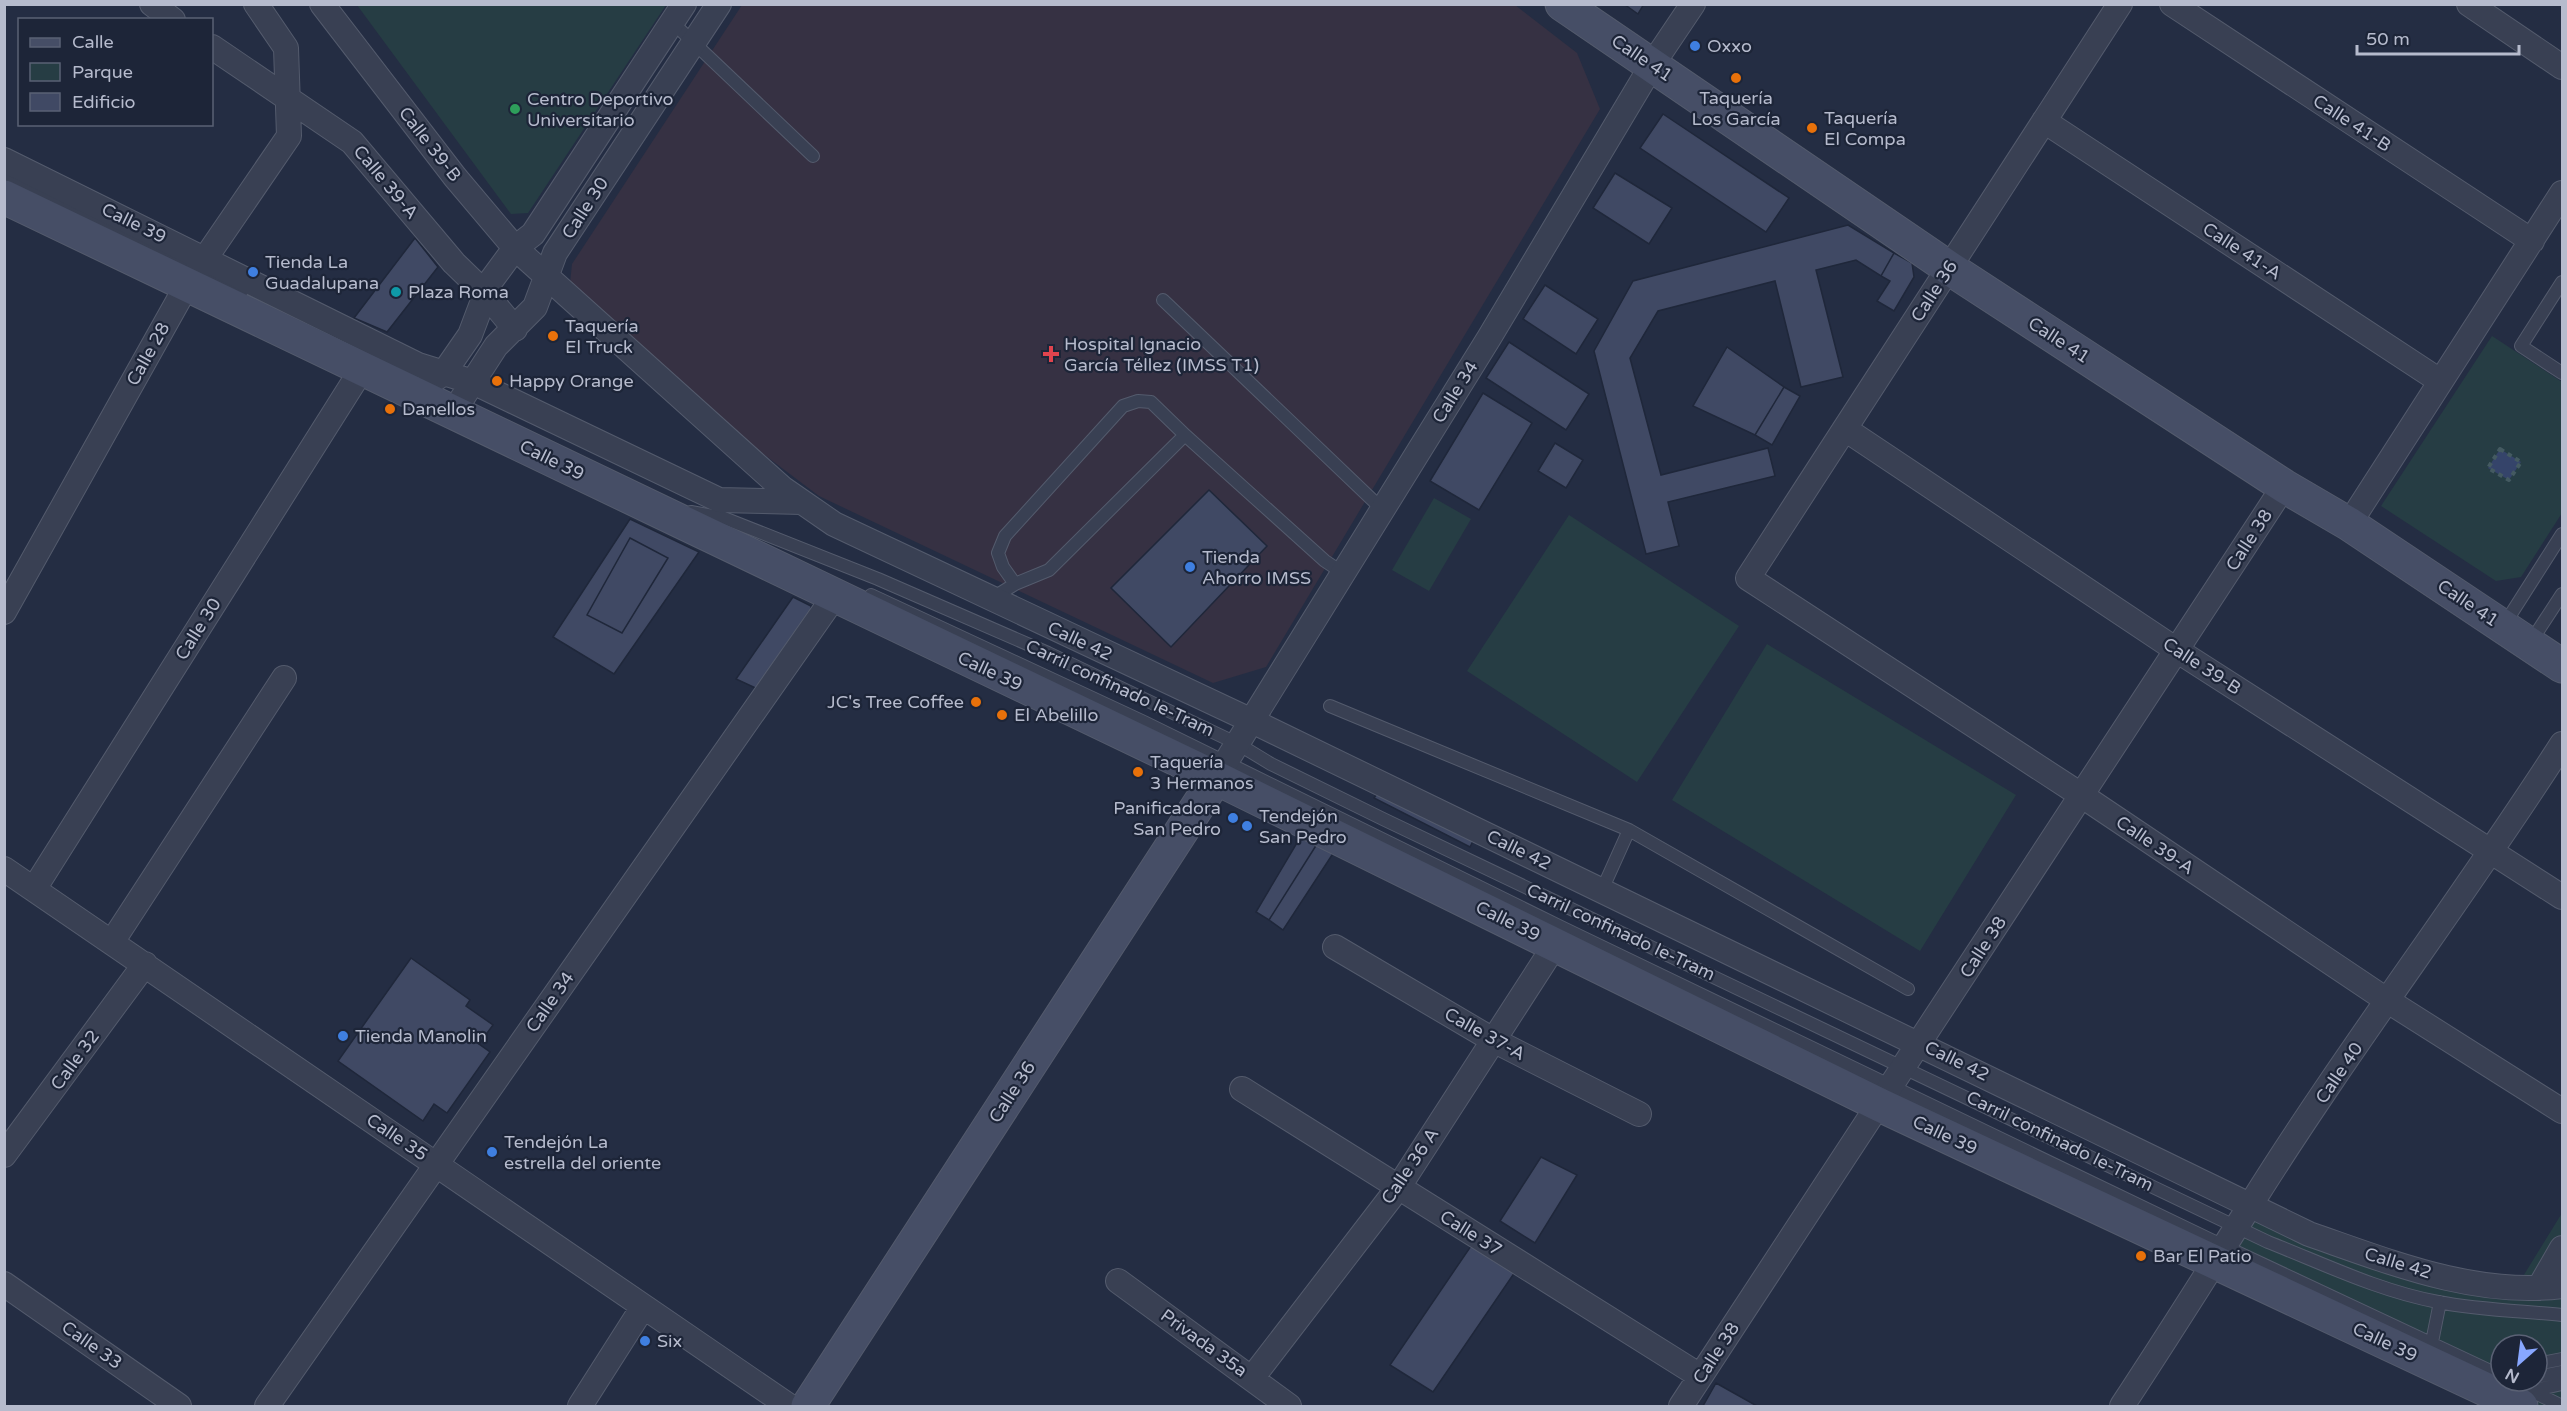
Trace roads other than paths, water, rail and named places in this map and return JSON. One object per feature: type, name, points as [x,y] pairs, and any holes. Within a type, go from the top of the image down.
[{"type":"main road","name":"Calle 41","points":[[1562,4],[1950,268],[2284,486],[2349,524],[2562,666]]},
{"type":"main road","name":"Calle 39","points":[[4,197],[196,271],[362,362],[447,392],[497,433],[848,594],[1227,761],[1555,945],[1892,1086],[2227,1245],[2489,1373]]},
{"type":"main road","name":"Calle 36","points":[[808,1407],[1227,761]]},
{"type":"street","points":[[152,4],[170,18]]},
{"type":"street","name":"Calle 28","points":[[4,612],[196,271],[288,136],[286,48],[256,4]]},
{"type":"street","name":"Calle 39-B","points":[[322,4],[455,177],[514,248],[546,276]]},
{"type":"street","name":"Calle 30","points":[[447,392],[515,329],[535,307],[555,253],[719,4]]},
{"type":"street","name":"Calle 34","points":[[1227,761],[1383,510],[1652,65],[1693,4]]},
{"type":"street","name":"Calle 36","points":[[1748,578],[2120,4]]},
{"type":"street","name":"Calle 41-B","points":[[2172,4],[2532,241]]},
{"type":"street","points":[[2472,5],[2562,68]]},
{"type":"street","name":"Calle 30","points":[[447,392],[490,282],[514,248],[533,234],[679,14]]},
{"type":"street","name":"Calle 39-A","points":[[213,48],[352,142],[454,263],[486,294],[515,329]]},
{"type":"street","name":"Calle 41-A","points":[[2044,121],[2440,381]]},
{"type":"street","name":"Calle 39","points":[[4,160],[196,271],[418,365],[447,392]]},
{"type":"street","points":[[2349,524],[2562,193]]},
{"type":"street","name":"Calle 42","points":[[546,276],[782,488],[834,524],[1252,721],[2309,1234],[2401,1265],[2469,1283],[2551,1287]]},
{"type":"street","name":"Calle 30","points":[[34,889],[362,362]]},
{"type":"street","points":[[447,392],[719,500],[802,502]]},
{"type":"street","name":"Calle 39-B","points":[[1845,429],[2178,651],[2494,851],[2562,897]]},
{"type":"street","name":"Calle 38","points":[[1681,1407],[1921,1044],[2284,486]]},
{"type":"street","name":"Calle 39-A","points":[[1748,578],[2081,795],[2388,1001],[2562,1111]]},
{"type":"street","name":"Calle 34","points":[[267,1407],[436,1165],[848,594]]},
{"type":"street","points":[[112,942],[284,678]]},
{"type":"street","name":"Calle 40","points":[[2122,1407],[2227,1245],[2250,1204],[2388,1001],[2494,851],[2562,744]]},
{"type":"street","name":"Calle 35","points":[[4,869],[789,1407]]},
{"type":"street","name":"Calle 36 A","points":[[1252,1378],[1398,1188],[1555,945]]},
{"type":"street","name":"Calle 37-A","points":[[1335,947],[1493,1040],[1639,1114]]},
{"type":"street","name":"Calle 32","points":[[4,1155],[144,964]]},
{"type":"street","name":"Calle 37","points":[[1242,1089],[1700,1376]]},
{"type":"street","points":[[2551,1287],[2562,1248]]},
{"type":"street","name":"Privada 35a","points":[[1118,1281],[1289,1407]]},
{"type":"street","name":"Calle 33","points":[[4,1284],[179,1407]]},
{"type":"street","points":[[580,1407],[644,1307]]},
{"type":"lane","points":[[679,14],[694,42],[813,156]]},
{"type":"lane","points":[[4,178],[258,301]]},
{"type":"lane","points":[[2562,282],[2521,346],[2562,373]]},
{"type":"lane","points":[[1163,300],[1383,510]]},
{"type":"lane","points":[[1015,584],[1003,567],[998,553],[1005,536],[1123,406],[1138,401],[1151,402],[1325,561],[1343,573]]},
{"type":"lane","points":[[990,599],[1015,584],[1049,570],[1185,435]]},
{"type":"lane","name":"Carril confinado Ie-Tram","points":[[669,501],[808,566]]},
{"type":"lane","name":"Carril confinado Ie-Tram","points":[[690,512],[724,518],[878,579],[1048,653],[1227,761],[1563,928],[2489,1369]]},
{"type":"lane","points":[[2503,626],[2562,534]]},
{"type":"lane","points":[[2530,644],[2561,599]]},
{"type":"lane","points":[[1330,706],[1629,830],[1908,989]]},
{"type":"lane","name":"Carril confinado Ie-Tram","points":[[1227,761],[1271,764],[1383,819],[1892,1086]]},
{"type":"lane","points":[[1602,890],[1629,830]]},
{"type":"lane","name":"Carril confinado Ie-Tram","points":[[2227,1245],[2440,1302],[2541,1313],[2562,1313]]},
{"type":"lane","points":[[2432,1342],[2440,1302]]},
{"type":"lane","points":[[2531,1393],[2562,1407]]},
{"type":"lane","points":[[2540,1393],[2562,1397]]},
{"type":"water","points":[[2500,449],[2521,462],[2509,480],[2488,468]]},
{"type":"place","name":"Oxxo","points":[[1695,46]]},
{"type":"place","name":"Taquería Los García","points":[[1736,78]]},
{"type":"place","name":"Centro Deportivo Universitario","points":[[515,109]]},
{"type":"place","name":"Taquería El Compa","points":[[1812,128]]},
{"type":"place","name":"Tienda La Guadalupana","points":[[253,272]]},
{"type":"place","name":"Plaza Roma","points":[[396,292]]},
{"type":"place","name":"Taquería El Truck","points":[[553,336]]},
{"type":"place","name":"Hospital Ignacio García Téllez (IMSS T1)","points":[[1051,354]]},
{"type":"place","name":"Happy Orange","points":[[497,381]]},
{"type":"place","name":"Danellos","points":[[390,409]]},
{"type":"place","name":"Tienda Ahorro IMSS","points":[[1190,567]]},
{"type":"place","name":"JC's Tree Coffee","points":[[976,702]]},
{"type":"place","name":"El Abelillo","points":[[1002,715]]},
{"type":"place","name":"Taquería 3 Hermanos","points":[[1138,772]]},
{"type":"place","name":"Panificadora San Pedro","points":[[1233,818]]},
{"type":"place","name":"Tendejón San Pedro","points":[[1247,826]]},
{"type":"place","name":"Tienda Manolin","points":[[343,1036]]},
{"type":"place","name":"Tendejón La estrella del oriente","points":[[492,1152]]},
{"type":"place","name":"Bar El Patio","points":[[2141,1256]]},
{"type":"place","name":"Six","points":[[645,1341]]}]
